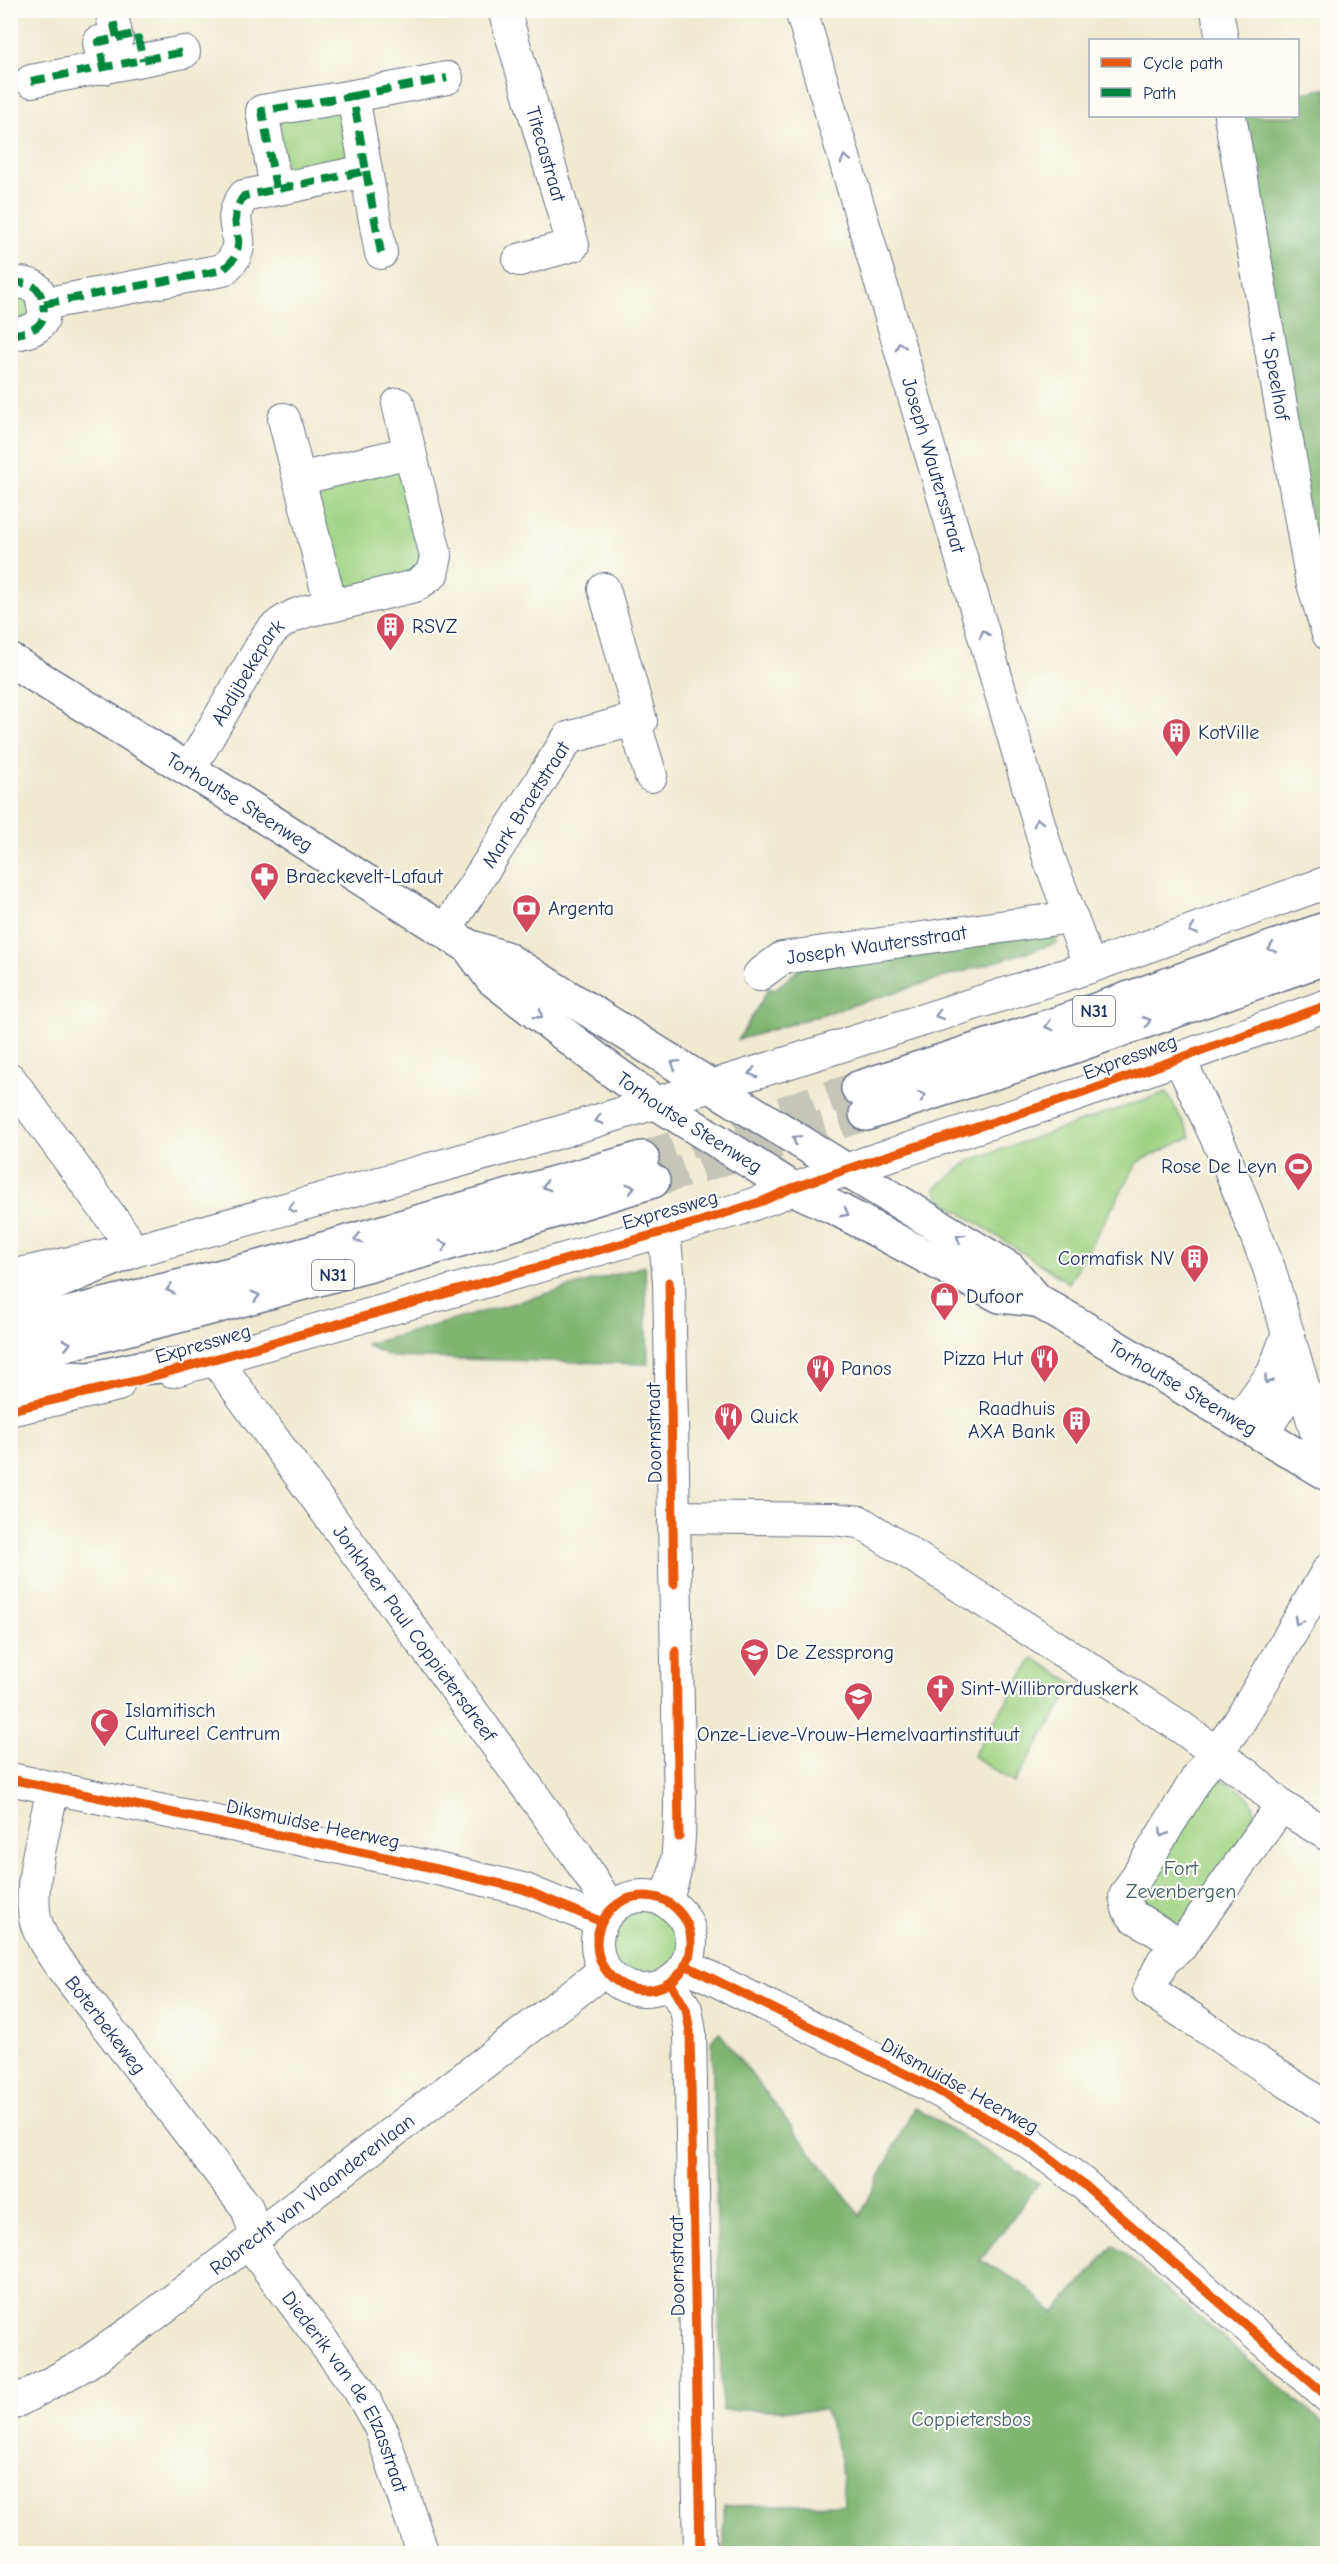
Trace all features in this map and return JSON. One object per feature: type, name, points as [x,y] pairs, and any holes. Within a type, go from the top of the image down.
[{"type":"main road","name":"Torhoutse Steenweg","points":[[10,660],[456,939],[505,958],[1010,1269],[1037,1300],[1328,1474]]},
{"type":"main road","name":"Expressweg","points":[[1328,928],[1059,1023],[862,1101],[1055,1053],[1328,957]]},
{"type":"main road","name":"Torhoutse Steenweg","points":[[456,939],[492,979],[655,1102],[792,1188],[839,1210],[1000,1296],[1037,1300]]},
{"type":"main road","name":"Expressweg","points":[[10,1328],[648,1170],[430,1249],[218,1306],[10,1358]]},
{"type":"main road","points":[[10,1302],[130,1252]]},
{"type":"main road","points":[[10,1376],[89,1379],[139,1368],[206,1361]]},
{"type":"street","name":"Titecastraat","points":[[504,10],[573,245],[519,260]]},
{"type":"street","name":"Joseph Wautersstraat","points":[[801,10],[1056,877],[1090,968]]},
{"type":"street","points":[[1217,10],[1222,39]]},
{"type":"street","points":[[104,68],[99,42],[114,24],[137,33],[142,60]]},
{"type":"street","points":[[31,81],[184,52]]},
{"type":"street","points":[[276,188],[262,111],[447,78]]},
{"type":"street","points":[[353,96],[381,253]]},
{"type":"street","name":"'t Speelhof","points":[[1230,117],[1311,577],[1328,634]]},
{"type":"street","points":[[43,304],[223,270],[235,257],[237,249],[234,218],[236,206],[244,196],[366,171]]},
{"type":"street","points":[[10,284],[29,282],[38,288],[45,312],[40,325],[30,332],[10,335]]},
{"type":"street","name":"Abdijbekepark","points":[[189,770],[275,626],[309,610],[415,586],[432,574],[436,556],[398,404]]},
{"type":"street","points":[[284,419],[330,606]]},
{"type":"street","points":[[299,479],[410,452]]},
{"type":"street","points":[[604,589],[641,721],[636,728],[651,776]]},
{"type":"street","name":"Mark Braetstraat","points":[[456,939],[550,764],[568,738],[622,723],[636,728]]},
{"type":"street","points":[[10,1276],[105,1255],[130,1252],[431,1170],[712,1086],[1090,968],[1328,882]]},
{"type":"street","name":"Joseph Wautersstraat","points":[[759,975],[782,958],[1071,917]]},
{"type":"street","name":"Expressweg","points":[[10,1410],[140,1380],[763,1201],[792,1188],[1077,1095],[1328,1005]]},
{"type":"street","points":[[1179,1058],[1228,1164],[1269,1268],[1328,1474]]},
{"type":"street","points":[[10,1079],[124,1235],[130,1252]]},
{"type":"street","name":"Doornstraat","points":[[664,1231],[669,1282],[680,1837],[675,1874],[665,1901]]},
{"type":"street","points":[[1250,1428],[1288,1333]]},
{"type":"street","name":"Jonkheer Paul Coppietersdreef","points":[[206,1361],[576,1854],[606,1916]]},
{"type":"street","points":[[1250,1428],[1300,1375]]},
{"type":"street","points":[[674,1517],[840,1519],[860,1522],[1158,1713],[1248,1776],[1281,1806],[1328,1835]]},
{"type":"street","points":[[1181,1946],[1133,1916],[1128,1909],[1125,1896],[1200,1773],[1238,1724],[1328,1570]]},
{"type":"street","name":"Diksmuidse Heerweg","points":[[10,1779],[394,1859],[523,1889],[606,1916]]},
{"type":"street","name":"Boterbekeweg","points":[[53,1788],[34,1891],[35,1917],[41,1938],[247,2208],[256,2237]]},
{"type":"street","points":[[1281,1806],[1181,1946],[1163,1961],[1149,1990],[1328,2109]]},
{"type":"street","points":[[636,1896],[651,1896],[665,1901],[678,1910],[686,1922],[690,1936],[690,1951],[677,1974],[656,1988],[642,1990],[628,1987],[615,1980],[605,1970],[599,1958],[597,1944],[606,1916],[623,1901],[636,1896]]},
{"type":"street","name":"Robrecht van Vlaanderenlaan","points":[[10,2405],[84,2365],[138,2327],[605,1970]]},
{"type":"street","name":"Doornstraat","points":[[677,1974],[690,2032],[700,2553]]},
{"type":"street","name":"Diksmuidse Heerweg","points":[[677,1974],[930,2086],[1028,2142],[1080,2181],[1328,2397]]},
{"type":"street","name":"Diederik van de Elzasstraat","points":[[256,2237],[256,2253],[358,2388],[380,2427],[423,2553]]},
{"type":"green space","points":[[1327,88],[1327,613],[1235,117],[1299,117],[1299,94]]},
{"type":"green space","points":[[329,109],[344,115],[350,160],[297,173],[286,170],[277,127],[284,118]]},
{"type":"green space","points":[[22,291],[35,311],[11,326],[11,294]]},
{"type":"green space","points":[[399,467],[428,567],[341,591],[314,491]]},
{"type":"green space","points":[[1054,934],[1057,943],[738,1040],[769,988],[774,990],[803,966]]},
{"type":"green space","points":[[1167,1092],[1191,1137],[1138,1162],[1069,1283],[940,1199],[935,1188],[971,1160]]},
{"type":"green space","points":[[645,1266],[648,1364],[392,1357],[365,1345]]},
{"type":"green space","points":[[1033,1658],[1075,1684],[1014,1783],[973,1756]]},
{"type":"green space","name":"Fort Zevenbergen","points":[[1218,1777],[1250,1799],[1253,1805],[1254,1821],[1198,1912],[1179,1922],[1144,1915],[1139,1888],[1208,1780]]},
{"type":"green space","points":[[643,1905],[658,1908],[675,1922],[682,1944],[679,1959],[665,1976],[643,1983],[628,1980],[611,1966],[604,1944],[607,1929],[621,1912]]},
{"type":"green space","name":"Coppietersbos","points":[[719,2032],[860,2216],[914,2107],[1039,2183],[980,2261],[1021,2282],[1054,2313],[1114,2245],[1327,2426],[1327,2553],[724,2553],[724,2506],[844,2504],[840,2456],[825,2410],[722,2410],[712,2042]]},
{"type":"tunnel","points":[[642,1158],[858,1088]]},
{"type":"tunnel","points":[[653,1181],[866,1114]]},
{"type":"marked path","points":[[104,68],[99,42],[117,38],[111,10]]},
{"type":"marked path","points":[[117,38],[137,33],[143,61]]},
{"type":"marked path","points":[[31,81],[184,52]]},
{"type":"marked path","points":[[353,96],[447,78]]},
{"type":"marked path","points":[[10,284],[23,283],[32,286],[39,292],[43,304],[223,270],[233,260],[238,248],[235,220],[238,205],[244,196],[366,171],[353,96],[262,111],[276,188]]},
{"type":"marked path","points":[[366,171],[381,253]]},
{"type":"marked path","points":[[10,335],[31,330],[40,324],[43,319],[43,304]]},
{"type":"cycle path","points":[[10,1410],[140,1380],[698,1222],[763,1201],[792,1188],[868,1162],[1077,1095],[1328,1005]]},
{"type":"cycle path","points":[[669,1282],[674,1584]]},
{"type":"cycle path","points":[[676,1651],[679,1837]]},
{"type":"cycle path","points":[[10,1779],[394,1859],[523,1889],[602,1922]]},
{"type":"cycle path","points":[[644,1896],[662,1900],[677,1910],[687,1925],[691,1943],[687,1961],[677,1976],[662,1986],[644,1990],[626,1986],[611,1976],[601,1961],[597,1943],[601,1925],[611,1910],[626,1900],[644,1896]]},
{"type":"cycle path","points":[[685,1965],[930,2086],[1028,2142],[1080,2181],[1328,2397]]},
{"type":"cycle path","points":[[670,1982],[686,2009],[690,2032],[700,2554]]},
{"type":"place","name":"RSVZ","points":[[391,652]]},
{"type":"place","name":"KotVille","points":[[1177,758]]},
{"type":"place","name":"Braeckevelt-Lafaut","points":[[265,902]]},
{"type":"place","name":"Argenta","points":[[527,934]]},
{"type":"place","name":"Rose De Leyn","points":[[1298,1192]]},
{"type":"place","name":"Cormafisk NV","points":[[1195,1284]]},
{"type":"place","name":"Dufoor","points":[[945,1322]]},
{"type":"place","name":"Pizza Hut","points":[[1044,1384]]},
{"type":"place","name":"Panos","points":[[820,1394]]},
{"type":"place","name":"Quick","points":[[729,1442]]},
{"type":"place","name":"Raadhuis AXA Bank","points":[[1076,1446]]},
{"type":"place","name":"De Zessprong","points":[[755,1678]]},
{"type":"place","name":"Sint-Willibrorduskerk","points":[[940,1714]]},
{"type":"place","name":"Onze-Lieve-Vrouw-Hemelvaartinstituut","points":[[858,1722]]},
{"type":"place","name":"Islamitisch Cultureel Centrum","points":[[104,1748]]}]
